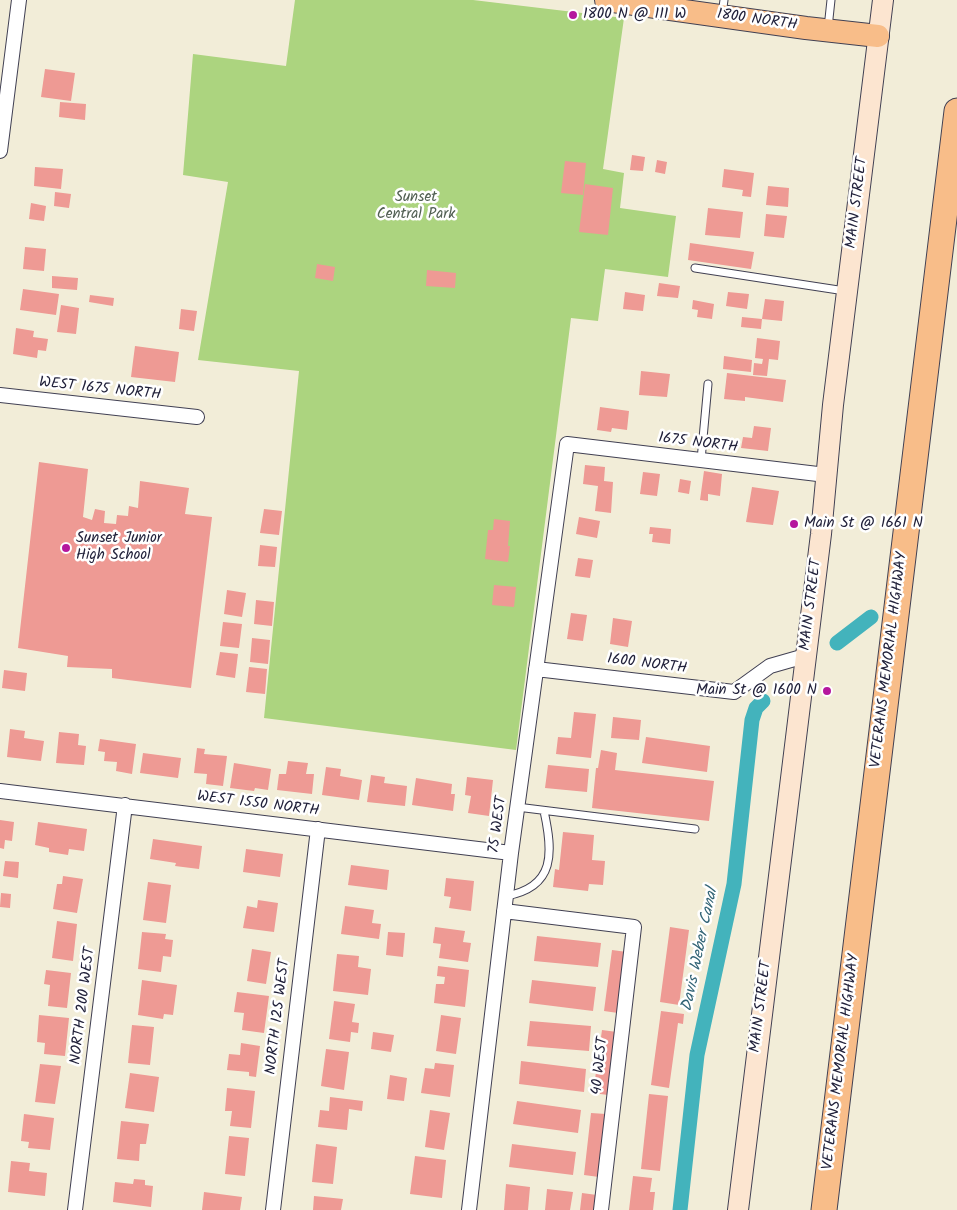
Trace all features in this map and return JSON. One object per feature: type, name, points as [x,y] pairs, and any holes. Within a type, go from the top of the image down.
[{"type":"highway","name":"VETERANS MEMORIAL HIGHWAY","points":[[824,1210],[957,111]]},
{"type":"main road","name":"1800 NORTH","points":[[613,0],[723,8],[828,30],[878,36]]},
{"type":"main road","name":"MAIN STREET","points":[[738,1210],[820,543],[826,475],[883,0]]},
{"type":"street","points":[[0,151],[19,0]]},
{"type":"street","name":"WEST 1675 NORTH","points":[[0,395],[197,417]]},
{"type":"street","name":"1675 NORTH","points":[[566,444],[826,475]]},
{"type":"street","name":"75 WEST","points":[[469,1210],[511,852],[566,444]]},
{"type":"street","name":"1600 NORTH","points":[[536,669],[734,692],[770,666],[805,656]]},
{"type":"street","name":"WEST 1550 NORTH","points":[[0,791],[511,852]]},
{"type":"street","name":"NORTH 200 WEST","points":[[75,1210],[125,805]]},
{"type":"street","name":"NORTH 125 WEST","points":[[273,1210],[318,829]]},
{"type":"street","name":"40 WEST","points":[[504,911],[634,927],[601,1210]]},
{"type":"lane","points":[[828,30],[831,0]]},
{"type":"lane","points":[[695,268],[848,292]]},
{"type":"lane","points":[[701,460],[708,384]]},
{"type":"lane","points":[[518,807],[694,829]]},
{"type":"lane","points":[[506,896],[520,893],[535,886],[540,881],[547,867],[550,852],[550,836],[544,811]]},
{"type":"green space","name":"Sunset Central Park","points":[[295,0],[473,0],[624,18],[603,169],[624,173],[620,208],[676,216],[668,277],[605,269],[598,321],[571,318],[516,750],[264,718],[299,371],[198,360],[228,182],[183,175],[193,54],[286,66]]},
{"type":"building","points":[[45,69],[75,73],[71,101],[41,97]]},
{"type":"building","points":[[60,102],[86,104],[85,120],[59,117]]},
{"type":"building","points":[[632,155],[645,157],[643,171],[630,170]]},
{"type":"building","points":[[657,160],[667,162],[665,174],[655,172]]},
{"type":"building","points":[[565,161],[586,163],[583,195],[561,193]]},
{"type":"building","points":[[35,167],[63,169],[61,189],[34,186]]},
{"type":"building","points":[[724,169],[754,173],[751,197],[742,196],[743,190],[722,187]]},
{"type":"building","points":[[585,184],[613,188],[608,235],[579,232]]},
{"type":"building","points":[[768,186],[789,188],[788,207],[766,205]]},
{"type":"building","points":[[55,192],[71,194],[69,208],[54,206]]},
{"type":"building","points":[[31,203],[46,206],[44,221],[29,219]]},
{"type":"building","points":[[708,208],[743,212],[740,238],[705,235]]},
{"type":"building","points":[[766,214],[787,216],[784,238],[764,236]]},
{"type":"building","points":[[690,243],[754,252],[751,269],[688,260]]},
{"type":"building","points":[[25,247],[46,249],[44,271],[23,269]]},
{"type":"building","points":[[317,264],[335,267],[333,281],[315,278]]},
{"type":"building","points":[[427,270],[456,273],[455,288],[426,286]]},
{"type":"building","points":[[52,276],[78,278],[77,290],[52,288]]},
{"type":"building","points":[[659,283],[680,286],[678,298],[657,296]]},
{"type":"building","points":[[23,289],[59,294],[56,315],[20,310]]},
{"type":"building","points":[[625,292],[645,295],[643,311],[623,309]]},
{"type":"building","points":[[728,292],[749,294],[747,309],[726,306]]},
{"type":"building","points":[[90,295],[114,298],[113,306],[89,302]]},
{"type":"building","points":[[765,299],[784,301],[782,321],[762,319]]},
{"type":"building","points":[[693,300],[714,304],[712,319],[697,317],[698,310],[692,309]]},
{"type":"building","points":[[61,305],[79,308],[76,334],[57,332]]},
{"type":"building","points":[[181,309],[197,311],[194,331],[179,329]]},
{"type":"building","points":[[742,317],[762,319],[761,329],[741,327]]},
{"type":"building","points":[[16,328],[34,331],[33,337],[48,339],[46,351],[38,350],[37,358],[13,354]]},
{"type":"building","points":[[757,338],[780,341],[778,360],[769,359],[767,376],[753,375],[754,363],[762,364],[763,359],[755,358]]},
{"type":"building","points":[[135,346],[179,352],[175,382],[131,377]]},
{"type":"building","points":[[724,356],[752,360],[751,372],[723,369]]},
{"type":"building","points":[[641,371],[670,374],[667,397],[639,395]]},
{"type":"building","points":[[727,373],[786,380],[783,402],[745,397],[745,401],[724,399]]},
{"type":"building","points":[[600,407],[629,411],[627,430],[612,428],[611,432],[597,430]]},
{"type":"building","points":[[754,426],[771,428],[768,451],[741,448],[743,437],[752,438]]},
{"type":"building","points":[[39,462],[88,469],[83,517],[92,520],[95,509],[105,511],[104,523],[116,524],[117,515],[128,516],[129,506],[138,508],[140,481],[189,488],[185,514],[212,517],[191,688],[112,678],[112,669],[67,667],[68,656],[18,648]]},
{"type":"building","points":[[585,465],[605,467],[604,481],[613,482],[611,513],[595,511],[598,486],[583,484]]},
{"type":"building","points":[[704,471],[722,474],[720,496],[708,494],[708,501],[700,500]]},
{"type":"building","points":[[643,472],[660,474],[657,496],[640,494]]},
{"type":"building","points":[[680,479],[691,481],[689,494],[678,492]]},
{"type":"building","points":[[752,487],[779,491],[773,525],[746,522]]},
{"type":"building","points":[[264,509],[282,511],[279,535],[260,533]]},
{"type":"building","points":[[579,517],[600,521],[597,538],[576,534]]},
{"type":"building","points":[[494,519],[510,521],[508,562],[485,559],[488,530],[493,530]]},
{"type":"building","points":[[650,527],[671,529],[670,544],[652,542],[653,534],[649,534]]},
{"type":"building","points":[[260,545],[277,547],[275,567],[258,566]]},
{"type":"building","points":[[578,558],[593,560],[590,578],[575,576]]},
{"type":"building","points":[[494,585],[516,587],[514,607],[492,605]]},
{"type":"building","points":[[227,590],[246,593],[242,617],[224,614]]},
{"type":"building","points":[[256,600],[274,602],[272,626],[254,624]]},
{"type":"building","points":[[571,613],[587,615],[583,641],[567,639]]},
{"type":"building","points":[[613,618],[632,621],[628,647],[610,644]]},
{"type":"building","points":[[223,622],[242,624],[239,648],[220,646]]},
{"type":"building","points":[[252,638],[270,640],[268,664],[250,662]]},
{"type":"building","points":[[220,652],[238,654],[235,678],[216,675]]},
{"type":"building","points":[[249,667],[267,669],[265,694],[246,692]]},
{"type":"building","points":[[4,670],[27,673],[25,691],[2,688]]},
{"type":"building","points":[[574,712],[596,714],[591,758],[556,754],[558,737],[571,738]]},
{"type":"building","points":[[613,717],[641,720],[639,740],[611,738]]},
{"type":"building","points":[[10,729],[25,731],[24,738],[44,741],[41,761],[7,757]]},
{"type":"building","points":[[59,732],[79,734],[78,745],[86,746],[84,765],[56,763]]},
{"type":"building","points":[[646,737],[710,746],[707,772],[642,763]]},
{"type":"building","points":[[100,739],[136,744],[132,774],[116,771],[117,762],[104,761],[105,752],[98,751]]},
{"type":"building","points":[[197,748],[205,749],[204,754],[227,756],[223,786],[206,784],[207,774],[194,773]]},
{"type":"building","points":[[601,750],[617,753],[615,770],[714,781],[709,821],[592,808],[596,768],[598,768]]},
{"type":"building","points":[[143,753],[181,758],[178,778],[140,773]]},
{"type":"building","points":[[288,761],[308,763],[306,774],[314,774],[312,794],[277,790],[279,774],[286,774]]},
{"type":"building","points":[[234,763],[271,769],[268,790],[255,788],[254,791],[230,788]]},
{"type":"building","points":[[548,765],[589,769],[587,792],[545,788]]},
{"type":"building","points":[[326,767],[341,769],[340,776],[362,780],[359,800],[322,795]]},
{"type":"building","points":[[371,775],[385,777],[384,783],[407,786],[405,806],[367,802]]},
{"type":"building","points":[[467,777],[493,780],[489,816],[468,813],[471,796],[465,795]]},
{"type":"building","points":[[416,778],[452,784],[451,794],[455,794],[453,811],[412,805]]},
{"type":"building","points":[[0,820],[14,822],[12,841],[5,840],[4,849],[0,848]]},
{"type":"building","points":[[38,822],[87,829],[84,851],[69,849],[68,855],[49,852],[49,848],[35,845]]},
{"type":"building","points":[[563,832],[594,835],[592,860],[605,861],[603,885],[589,884],[588,891],[553,887],[555,869],[559,870]]},
{"type":"building","points":[[153,839],[202,846],[199,869],[175,866],[176,863],[150,859]]},
{"type":"building","points":[[246,849],[283,854],[280,877],[243,872]]},
{"type":"building","points":[[5,861],[19,862],[18,878],[3,876]]},
{"type":"building","points":[[351,865],[389,870],[387,890],[348,885]]},
{"type":"building","points":[[63,876],[83,879],[77,913],[53,909],[57,884],[62,884]]},
{"type":"building","points":[[446,878],[474,881],[471,911],[449,908],[451,897],[444,896]]},
{"type":"building","points":[[148,882],[171,885],[166,923],[143,920]]},
{"type":"building","points":[[1,893],[11,894],[10,908],[0,907]]},
{"type":"building","points":[[258,900],[278,903],[274,932],[243,928],[247,906],[257,908]]},
{"type":"building","points":[[345,906],[374,910],[372,923],[381,924],[379,939],[341,934]]},
{"type":"building","points":[[57,921],[77,924],[73,961],[52,958]]},
{"type":"building","points":[[435,927],[465,931],[463,942],[471,943],[468,962],[439,958],[441,944],[433,943]]},
{"type":"building","points":[[670,927],[689,930],[679,1005],[660,1002]]},
{"type":"building","points":[[142,932],[166,934],[165,939],[173,940],[171,957],[163,956],[161,972],[138,969]]},
{"type":"building","points":[[388,932],[405,933],[403,957],[386,955]]},
{"type":"building","points":[[537,936],[601,943],[598,967],[534,961]]},
{"type":"building","points":[[252,949],[271,952],[266,984],[247,981]]},
{"type":"building","points":[[612,950],[627,952],[618,1013],[604,1011]]},
{"type":"building","points":[[337,954],[359,956],[358,967],[371,969],[368,995],[333,991]]},
{"type":"building","points":[[438,966],[469,970],[465,1007],[434,1003],[436,984],[444,984],[445,977],[437,976]]},
{"type":"building","points":[[46,970],[71,973],[67,1008],[48,1006],[50,985],[44,984]]},
{"type":"building","points":[[142,980],[177,985],[173,1015],[164,1014],[163,1019],[138,1015]]},
{"type":"building","points":[[532,980],[596,987],[593,1011],[529,1003]]},
{"type":"building","points":[[237,992],[269,996],[264,1033],[242,1030],[244,1013],[234,1012]]},
{"type":"building","points":[[334,1001],[355,1004],[352,1022],[359,1023],[358,1033],[351,1032],[350,1042],[329,1039]]},
{"type":"building","points":[[661,1011],[684,1014],[683,1024],[678,1023],[669,1088],[651,1085]]},
{"type":"building","points":[[39,1015],[69,1018],[65,1056],[44,1054],[45,1043],[37,1042]]},
{"type":"building","points":[[441,1015],[461,1018],[456,1054],[436,1051]]},
{"type":"building","points":[[530,1021],[591,1026],[589,1051],[527,1046]]},
{"type":"building","points":[[132,1025],[154,1027],[150,1065],[128,1063]]},
{"type":"building","points":[[602,1030],[617,1032],[608,1095],[593,1093]]},
{"type":"building","points":[[373,1032],[394,1035],[391,1052],[371,1049]]},
{"type":"building","points":[[241,1043],[260,1046],[256,1077],[249,1076],[249,1072],[227,1070],[229,1054],[240,1055]]},
{"type":"building","points":[[326,1049],[349,1052],[344,1090],[321,1086]]},
{"type":"building","points":[[521,1061],[586,1069],[584,1092],[519,1084]]},
{"type":"building","points":[[435,1063],[454,1065],[450,1097],[421,1093],[425,1068],[434,1069]]},
{"type":"building","points":[[40,1064],[61,1066],[55,1104],[35,1102]]},
{"type":"building","points":[[130,1073],[159,1077],[154,1112],[125,1108]]},
{"type":"building","points":[[390,1075],[407,1078],[404,1101],[387,1099]]},
{"type":"building","points":[[227,1088],[255,1091],[251,1128],[230,1126],[232,1111],[225,1111]]},
{"type":"building","points":[[649,1094],[668,1096],[660,1171],[641,1169]]},
{"type":"building","points":[[330,1097],[363,1101],[362,1111],[349,1109],[347,1130],[318,1127],[320,1110],[329,1111]]},
{"type":"building","points":[[517,1101],[581,1110],[578,1133],[513,1124]]},
{"type":"building","points":[[430,1110],[450,1113],[444,1150],[425,1147]]},
{"type":"building","points":[[591,1113],[606,1114],[599,1177],[584,1175]]},
{"type":"building","points":[[24,1114],[54,1118],[50,1150],[28,1148],[29,1142],[21,1141]]},
{"type":"building","points":[[121,1121],[149,1124],[146,1144],[140,1144],[139,1161],[117,1159]]},
{"type":"building","points":[[229,1136],[249,1138],[245,1176],[225,1174]]},
{"type":"building","points":[[316,1144],[337,1147],[333,1184],[312,1182]]},
{"type":"building","points":[[512,1144],[576,1152],[573,1175],[509,1167]]},
{"type":"building","points":[[415,1156],[446,1160],[442,1198],[410,1194]]},
{"type":"building","points":[[11,1161],[30,1163],[29,1171],[47,1173],[45,1196],[8,1192]]},
{"type":"building","points":[[633,1176],[652,1178],[650,1192],[655,1192],[653,1210],[629,1210]]},
{"type":"building","points":[[134,1179],[145,1180],[145,1185],[153,1186],[151,1207],[113,1202],[115,1182],[133,1184]]},
{"type":"building","points":[[506,1184],[530,1187],[528,1210],[504,1210]]},
{"type":"building","points":[[547,1189],[573,1192],[570,1210],[545,1210]]},
{"type":"building","points":[[204,1192],[242,1197],[240,1210],[202,1210]]},
{"type":"building","points":[[582,1193],[597,1195],[595,1210],[580,1210]]},
{"type":"building","points":[[314,1196],[343,1199],[341,1210],[313,1210]]},
{"type":"waterway","points":[[837,643],[871,617]]},
{"type":"waterway","name":"Davis Weber Canal","points":[[680,1210],[697,1055],[734,884],[752,720],[756,708],[763,701]]},
{"type":"place","name":"1800 N @ 111 W","points":[[573,15]]},
{"type":"place","name":"Main St @ 1661 N","points":[[794,524]]},
{"type":"place","name":"Sunset Junior High School","points":[[66,548]]},
{"type":"place","name":"Main St @ 1600 N","points":[[827,691]]}]
